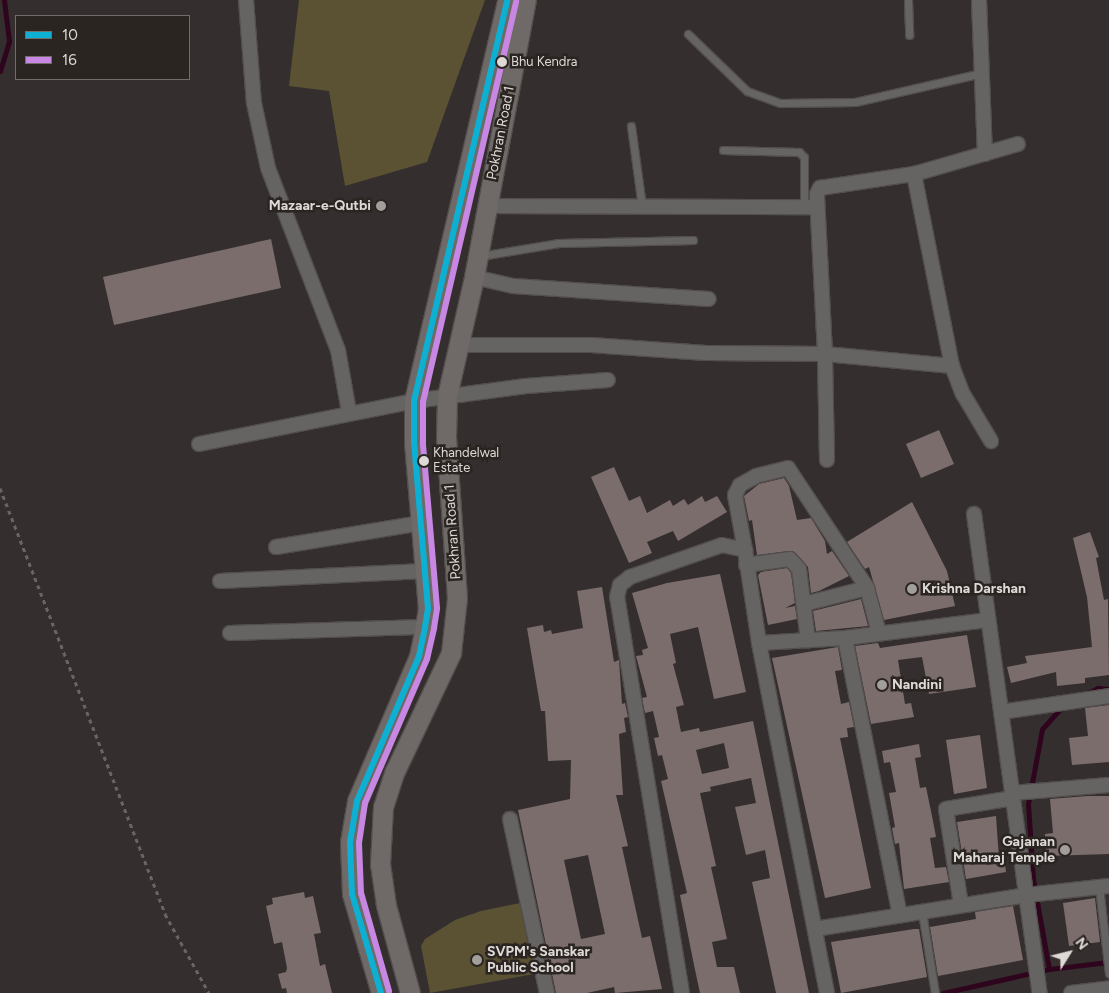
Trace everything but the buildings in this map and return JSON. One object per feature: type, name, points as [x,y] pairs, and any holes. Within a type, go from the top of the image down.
[{"type":"main road","name":"Pokhran Road 1","points":[[381,993],[352,894],[350,842],[357,801],[419,656],[425,627],[428,609],[414,401],[507,0]]},
{"type":"main road","name":"Pokhran Road 1","points":[[410,993],[386,905],[380,864],[382,816],[395,771],[451,653],[458,598],[446,438],[447,396],[474,277],[526,0]]},
{"type":"street","points":[[246,0],[254,103],[268,168],[338,350],[349,412]]},
{"type":"street","points":[[979,0],[985,154]]},
{"type":"street","points":[[827,460],[825,354],[810,207],[820,188],[914,174],[1018,144]]},
{"type":"street","points":[[914,174],[952,366],[963,394],[991,441]]},
{"type":"street","points":[[486,206],[810,207]]},
{"type":"street","points":[[474,277],[513,286],[709,299]]},
{"type":"street","points":[[460,345],[591,345],[706,353],[825,354],[952,366]]},
{"type":"street","points":[[199,444],[349,412],[414,401],[608,380]]},
{"type":"street","points":[[827,993],[759,643],[746,565],[746,550],[735,495],[740,485],[756,476],[788,468],[867,588],[880,633]]},
{"type":"street","points":[[974,514],[987,620],[1040,993]]},
{"type":"street","points":[[276,547],[421,523]]},
{"type":"street","points":[[682,993],[617,597],[620,585],[630,577],[722,545],[746,550]]},
{"type":"street","points":[[746,565],[790,559],[799,569],[808,640]]},
{"type":"street","points":[[220,581],[425,571]]},
{"type":"street","points":[[804,604],[867,588]]},
{"type":"street","points":[[759,643],[845,638],[987,620]]},
{"type":"street","points":[[230,633],[425,627]]},
{"type":"street","points":[[845,638],[900,915]]},
{"type":"street","points":[[1001,712],[1109,696]]},
{"type":"street","points":[[961,906],[946,810],[1012,795],[1109,785]]},
{"type":"street","points":[[510,818],[547,993]]},
{"type":"street","points":[[816,929],[1027,895],[1104,886]]},
{"type":"street","points":[[1071,993],[1109,988]]},
{"type":"lane","points":[[908,0],[909,35]]},
{"type":"lane","points":[[688,34],[747,91],[780,103],[855,102],[982,72]]},
{"type":"lane","points":[[631,126],[642,206]]},
{"type":"lane","points":[[723,150],[799,152],[804,157],[810,207]]},
{"type":"lane","points":[[477,257],[559,243],[693,240]]},
{"type":"lane","points":[[1104,886],[1109,973]]},
{"type":"lane","points":[[922,912],[935,993]]},
{"type":"path","points":[[0,488],[165,914],[209,993]]},
{"type":"shaded area","points":[[299,0],[485,0],[427,162],[345,186],[329,91],[289,86]]},
{"type":"shaded area","name":"SVPM's Sanskar Public School","points":[[520,903],[534,974],[430,993],[421,946],[425,939],[455,920],[481,911]]},
{"type":"waterway","points":[[0,71],[9,41],[4,0]]},
{"type":"waterway","points":[[1086,694],[1098,688],[1109,689]]},
{"type":"waterway","points":[[1049,969],[1033,879],[1028,804],[1042,729],[1063,706]]},
{"type":"waterway","points":[[943,993],[1049,969],[1109,962]]},
{"type":"transit line","name":"10","points":[[381,993],[352,894],[350,842],[357,801],[419,656],[425,627],[428,609],[414,444],[414,401],[507,0]]},
{"type":"transit line","name":"16","points":[[389,991],[361,893],[359,843],[365,803],[427,659],[434,628],[437,608],[423,444],[423,402],[516,2]]},
{"type":"place","name":"Bhu Kendra","points":[[502,62]]},
{"type":"place","name":"Mazaar-e-Qutbi","points":[[381,206]]},
{"type":"place","name":"Khandelwal Estate","points":[[424,461]]},
{"type":"place","name":"Krishna Darshan","points":[[912,589]]},
{"type":"place","name":"Nandini","points":[[882,685]]},
{"type":"place","name":"Gajanan Maharaj Temple","points":[[1065,850]]},
{"type":"place","name":"SVPM's Sanskar Public School","points":[[477,960]]}]
